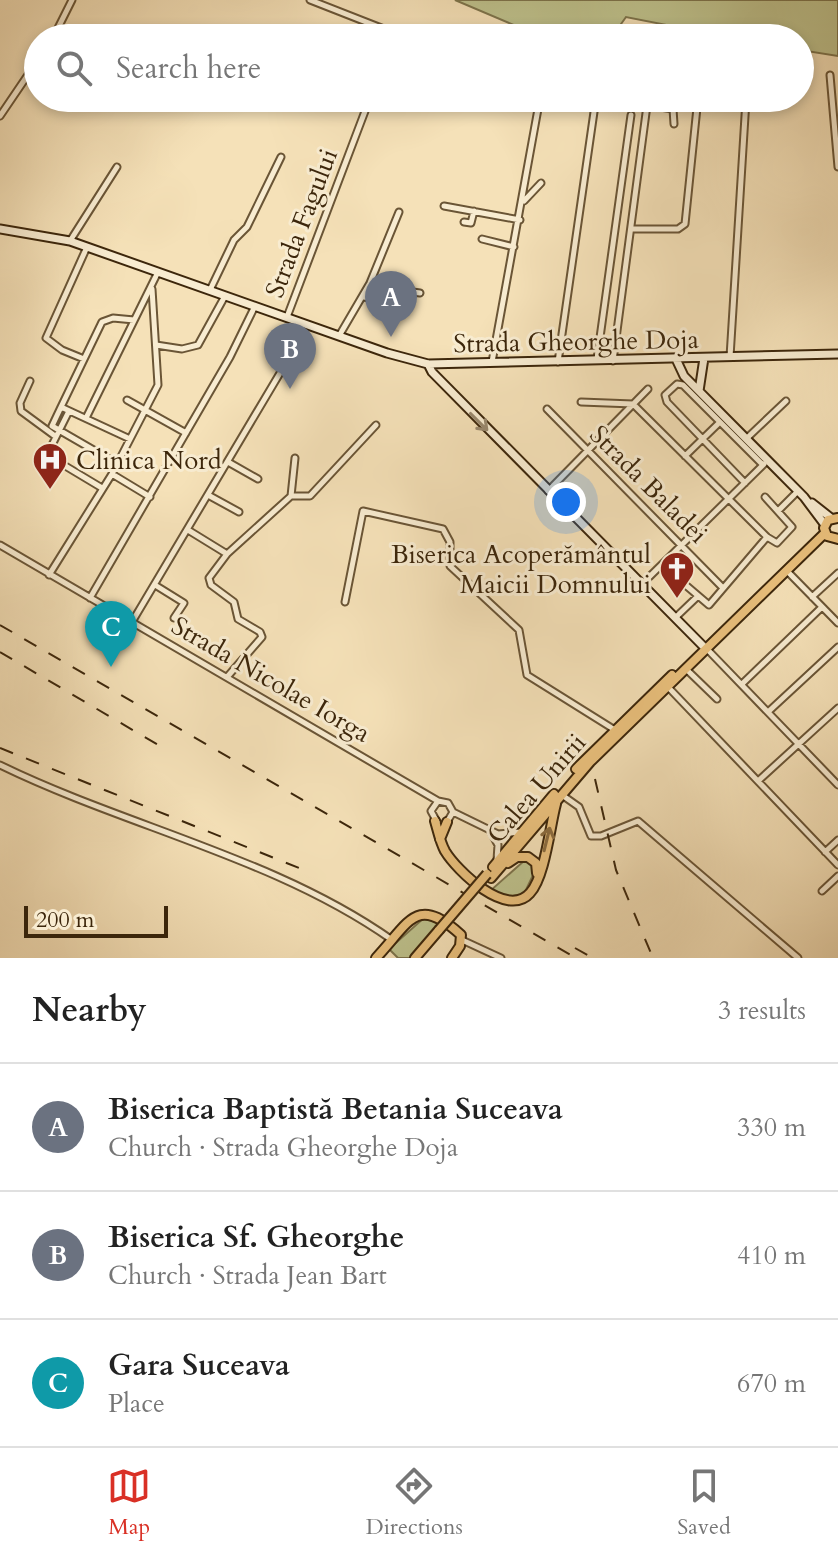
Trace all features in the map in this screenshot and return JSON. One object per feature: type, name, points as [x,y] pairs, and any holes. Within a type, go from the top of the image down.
[{"type":"main road","name":"Strada Gheorghe Doja","points":[[0,229],[70,241],[303,324],[428,364],[838,354]]},
{"type":"main road","points":[[699,391],[704,358]]},
{"type":"main road","points":[[676,359],[684,376],[831,528]]},
{"type":"main road","points":[[428,364],[432,372],[548,491],[705,648]]},
{"type":"main road","name":"Calea Unirii","points":[[498,865],[522,832],[616,731],[788,572],[831,528]]},
{"type":"main road","name":"Calea Unirii","points":[[415,958],[616,731],[668,687],[698,655]]},
{"type":"main road","points":[[435,821],[440,839],[459,868],[502,899],[523,899],[538,878],[559,797]]},
{"type":"main road","points":[[440,839],[450,818]]},
{"type":"main road","points":[[498,865],[524,855],[536,863],[538,878]]},
{"type":"main road","points":[[376,958],[415,917],[428,912],[439,916],[462,940],[452,958]]},
{"type":"main road","name":"Calea Unirii","points":[[422,958],[441,932]]},
{"type":"street","points":[[60,24],[72,0]]},
{"type":"street","points":[[310,0],[371,24]]},
{"type":"street","points":[[830,75],[838,167]]},
{"type":"street","points":[[0,116],[24,81]]},
{"type":"street","name":"Strada Fagului","points":[[287,317],[365,112]]},
{"type":"street","points":[[492,363],[538,112]]},
{"type":"street","points":[[558,362],[594,112]]},
{"type":"street","points":[[613,361],[647,112]]},
{"type":"street","points":[[673,112],[674,124]]},
{"type":"street","points":[[632,229],[683,228],[696,112]]},
{"type":"street","points":[[730,357],[745,112]]},
{"type":"street","points":[[597,361],[631,115]]},
{"type":"street","points":[[210,290],[234,240],[247,227],[281,157]]},
{"type":"street","points":[[70,241],[117,167]]},
{"type":"street","points":[[524,201],[541,183]]},
{"type":"street","points":[[444,206],[520,220]]},
{"type":"street","points":[[464,222],[471,223],[474,211]]},
{"type":"street","points":[[339,336],[364,297],[399,212]]},
{"type":"street","points":[[482,239],[514,247]]},
{"type":"street","points":[[84,359],[62,350],[46,338],[87,247]]},
{"type":"street","points":[[87,416],[158,272]]},
{"type":"street","points":[[369,286],[420,293]]},
{"type":"street","points":[[49,575],[112,474],[159,381],[152,289]]},
{"type":"street","points":[[156,345],[182,349],[198,345],[225,295]]},
{"type":"street","points":[[364,297],[398,304]]},
{"type":"street","points":[[90,598],[150,497],[255,306]]},
{"type":"street","points":[[57,434],[52,423],[105,320],[134,320]]},
{"type":"street","points":[[132,622],[283,368],[303,324]]},
{"type":"street","points":[[30,381],[20,403],[21,411],[57,434],[116,463]]},
{"type":"street","points":[[642,584],[681,545],[729,499],[745,483],[765,463],[683,385],[677,384],[665,399],[745,483]]},
{"type":"street","points":[[548,491],[648,389]]},
{"type":"street","points":[[127,400],[186,433]]},
{"type":"street","points":[[746,439],[786,401]]},
{"type":"street","points":[[581,402],[633,404],[767,537],[777,543],[791,531],[765,497]]},
{"type":"street","points":[[61,407],[87,416],[130,439]]},
{"type":"street","name":"Strada Baladei","points":[[547,409],[722,587]]},
{"type":"street","points":[[69,411],[47,451],[49,457],[102,488]]},
{"type":"street","points":[[685,456],[720,422]]},
{"type":"street","points":[[291,496],[310,496],[376,425]]},
{"type":"street","points":[[228,676],[262,637],[238,619],[232,600],[209,583],[209,578],[227,554],[291,496],[295,458]]},
{"type":"street","points":[[228,462],[258,479]]},
{"type":"street","points":[[112,474],[150,497]]},
{"type":"street","points":[[778,511],[801,494]]},
{"type":"street","points":[[208,495],[239,512]]},
{"type":"street","points":[[345,602],[363,511],[443,529],[450,542],[450,566],[519,630],[527,675],[616,731]]},
{"type":"street","points":[[188,530],[227,554]]},
{"type":"street","points":[[682,582],[708,606],[767,537]]},
{"type":"street","name":"Strada Nicolae Iorga","points":[[0,545],[438,801],[448,803],[450,818]]},
{"type":"street","points":[[788,572],[838,623]]},
{"type":"street","points":[[812,597],[838,573]]},
{"type":"street","points":[[155,585],[184,603],[174,618]]},
{"type":"street","points":[[675,618],[697,597]]},
{"type":"street","points":[[742,684],[822,607]]},
{"type":"street","points":[[768,712],[838,647]]},
{"type":"street","points":[[705,648],[838,785]]},
{"type":"street","points":[[686,669],[717,699]]},
{"type":"street","points":[[668,687],[838,865]]},
{"type":"street","points":[[758,781],[838,708]]},
{"type":"street","points":[[0,765],[71,798],[322,896],[393,940]]},
{"type":"street","points":[[420,789],[432,808],[435,821],[450,818],[468,821],[504,835],[522,832]]},
{"type":"street","points":[[559,797],[579,807],[591,836],[601,836],[638,821],[798,958]]},
{"type":"street","points":[[432,808],[438,801]]},
{"type":"street","points":[[490,832],[499,849],[498,865]]},
{"type":"street","points":[[825,852],[838,840]]},
{"type":"street","points":[[822,891],[838,876]]},
{"type":"street","points":[[462,940],[501,958]]},
{"type":"green space","points":[[455,0],[838,0],[838,56],[814,52],[814,24],[662,24],[626,17],[621,24],[511,24]]},
{"type":"green space","points":[[525,860],[531,861],[535,871],[524,894],[507,897],[490,891]]},
{"type":"green space","points":[[425,917],[442,922],[411,958],[398,958],[389,949]]},
{"type":"railway","points":[[0,625],[576,958]]},
{"type":"railway","points":[[0,652],[165,749]]},
{"type":"railway","points":[[0,748],[309,872]]},
{"type":"railway","points":[[595,779],[616,870],[653,958]]},
{"type":"railway","points":[[575,948],[593,958]]},
{"type":"place","name":"Biserica Baptistă Betania Suceava","points":[[391,337]]},
{"type":"place","name":"Biserica Sf. Gheorghe","points":[[290,389]]},
{"type":"place","name":"Clinica Nord","points":[[50,491]]},
{"type":"place","name":"Biserica Acoperământul Maicii Domnului","points":[[677,600]]},
{"type":"place","name":"Gara Suceava","points":[[111,667]]}]
